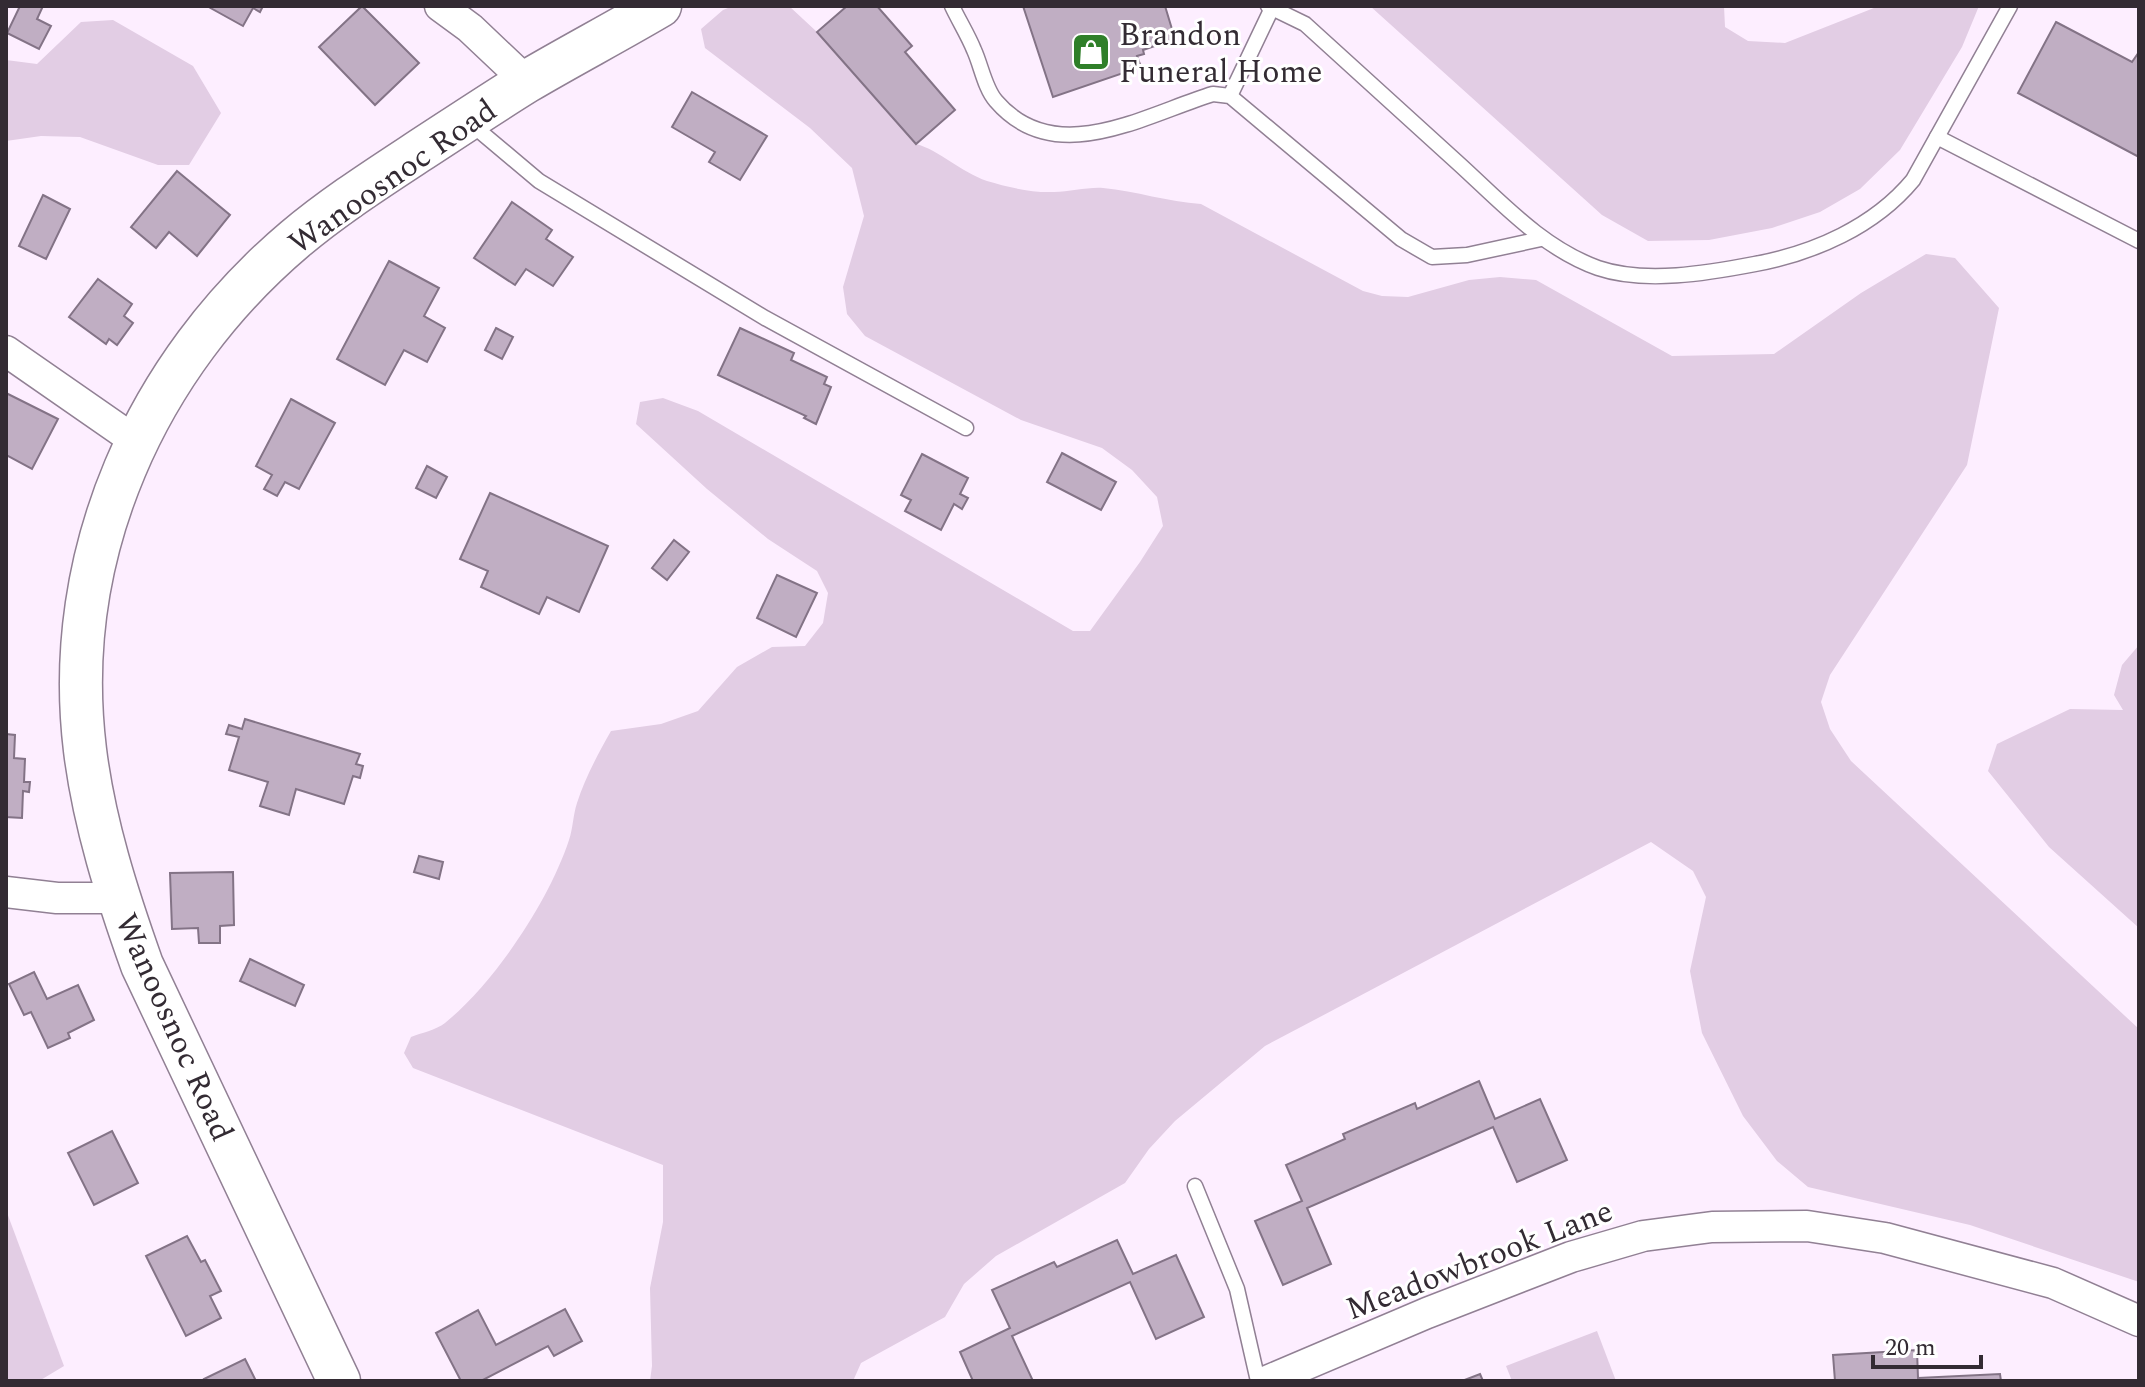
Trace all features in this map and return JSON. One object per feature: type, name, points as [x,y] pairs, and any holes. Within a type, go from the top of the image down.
[{"type":"main road","name":"Wanoosnoc Road","points":[[339,1381],[142,965],[118,898],[90,780],[83,716],[82,663],[88,595],[99,540],[137,442],[158,403],[194,349],[237,296],[294,240],[364,187],[467,120],[660,6]]},
{"type":"street","points":[[440,6],[470,28],[527,82]]},
{"type":"street","points":[[6,351],[137,442]]},
{"type":"street","points":[[6,892],[57,898],[118,898]]},
{"type":"street","name":"Meadowbrook Lane","points":[[1268,1380],[1571,1257],[1643,1236],[1712,1227],[1807,1226],[1885,1238],[2053,1283],[2139,1321]]},
{"type":"lane","points":[[952,6],[994,100],[1025,125],[1043,133],[1073,136],[1106,132],[1213,94],[1230,96],[1401,239],[1432,257],[1467,255],[1541,239]]},
{"type":"lane","points":[[1230,96],[1270,7],[1305,24],[1541,239],[1601,269],[1635,274],[1688,275],[1769,262],[1811,248],[1871,219],[1896,201],[1913,180],[2010,6]]},
{"type":"lane","points":[[467,120],[539,181],[765,318],[966,428]]},
{"type":"lane","points":[[1937,137],[2139,241]]},
{"type":"lane","points":[[1195,1186],[1237,1289],[1268,1380]]},
{"type":"shaded area","points":[[733,6],[789,6],[817,32],[916,144],[987,181],[1037,192],[1103,188],[1201,204],[1363,291],[1382,296],[1408,297],[1469,280],[1500,277],[1536,280],[1672,356],[1774,354],[1861,293],[1926,254],[1955,258],[1999,308],[1967,465],[1830,675],[1821,702],[1830,729],[1851,761],[2139,1029],[2139,1282],[1970,1225],[1808,1187],[1777,1161],[1743,1116],[1702,1033],[1690,971],[1706,897],[1693,871],[1651,842],[1265,1046],[1175,1121],[1149,1149],[1125,1183],[996,1256],[964,1284],[945,1317],[861,1363],[853,1381],[650,1381],[650,1288],[663,1222],[663,1165],[413,1068],[404,1053],[411,1037],[441,1025],[464,1006],[518,939],[560,864],[580,794],[611,731],[661,724],[698,711],[737,667],[772,647],[805,646],[823,623],[828,593],[817,571],[768,539],[636,424],[640,402],[663,398],[698,411],[1073,631],[1090,631],[1163,526],[1157,497],[1132,470],[1102,448],[1021,420],[865,336],[847,314],[843,287],[864,216],[852,168],[810,128],[705,48],[701,29],[723,10]]},
{"type":"shaded area","points":[[1370,6],[1724,6],[1725,27],[1748,41],[1785,43],[1879,6],[1979,6],[1962,47],[1900,150],[1860,189],[1820,212],[1772,228],[1709,240],[1648,241],[1602,215]]},
{"type":"shaded area","points":[[113,20],[193,66],[221,113],[189,165],[158,165],[80,137],[41,136],[6,141],[6,60],[37,64],[81,22]]},
{"type":"shaded area","points":[[2139,645],[2139,928],[2049,847],[1988,771],[1997,744],[2070,709],[2123,710],[2114,695],[2122,665]]},
{"type":"shaded area","points":[[6,1210],[64,1366],[39,1381],[6,1381]]},
{"type":"shaded area","points":[[1597,1331],[1616,1381],[1512,1381],[1506,1366]]},
{"type":"building","points":[[20,6],[43,6],[37,19],[51,26],[39,49],[7,33]]},
{"type":"building","points":[[207,6],[263,6],[260,12],[253,8],[243,26]]},
{"type":"building","points":[[362,6],[419,63],[375,105],[319,47]]},
{"type":"building","points":[[847,6],[877,6],[912,46],[905,52],[955,110],[916,144],[817,32]]},
{"type":"building","name":"Brandon Funeral Home","points":[[1023,6],[1165,6],[1175,39],[1143,50],[1144,54],[1137,56],[1141,67],[1053,97]]},
{"type":"building","points":[[2056,22],[2132,62],[2139,52],[2139,157],[2018,93]]},
{"type":"building","points":[[692,92],[767,136],[740,180],[709,162],[715,152],[672,127]]},
{"type":"building","points":[[177,171],[230,215],[197,256],[169,232],[156,248],[131,227]]},
{"type":"building","points":[[43,195],[70,209],[46,259],[19,246]]},
{"type":"building","points":[[512,202],[552,230],[546,239],[573,257],[553,286],[526,269],[515,285],[474,258]]},
{"type":"building","points":[[389,261],[439,288],[424,316],[445,328],[427,362],[404,350],[385,385],[337,359]]},
{"type":"building","points":[[98,279],[132,304],[124,316],[133,323],[117,345],[109,339],[106,344],[69,317]]},
{"type":"building","points":[[496,328],[513,337],[502,359],[485,350]]},
{"type":"building","points":[[740,328],[794,353],[791,360],[827,377],[824,384],[831,387],[816,424],[804,418],[806,416],[718,375]]},
{"type":"building","points":[[6,393],[58,419],[32,469],[6,455]]},
{"type":"building","points":[[291,399],[335,423],[299,489],[285,482],[277,496],[264,489],[272,475],[256,466]]},
{"type":"building","points":[[1062,453],[1116,482],[1101,510],[1047,482]]},
{"type":"building","points":[[922,454],[968,478],[960,494],[968,498],[962,509],[954,504],[941,530],[905,511],[911,500],[901,495]]},
{"type":"building","points":[[427,466],[447,477],[436,498],[416,488]]},
{"type":"building","points":[[490,493],[608,546],[579,612],[547,597],[539,614],[481,587],[488,571],[460,559]]},
{"type":"building","points":[[674,540],[689,552],[667,580],[652,568]]},
{"type":"building","points":[[777,575],[817,593],[796,637],[757,618]]},
{"type":"building","points":[[245,719],[360,754],[356,764],[363,766],[360,778],[353,776],[344,804],[296,789],[289,815],[260,806],[268,782],[229,770],[239,737],[226,734],[229,725],[242,729]]},
{"type":"building","points":[[6,734],[15,735],[14,758],[25,759],[24,782],[30,782],[29,792],[23,791],[22,818],[6,817]]},
{"type":"building","points":[[419,856],[443,862],[439,879],[414,872]]},
{"type":"building","points":[[233,872],[234,925],[220,926],[220,943],[199,943],[198,928],[172,929],[170,873]]},
{"type":"building","points":[[250,959],[304,985],[295,1006],[240,981]]},
{"type":"building","points":[[34,972],[47,999],[78,985],[94,1020],[68,1033],[70,1038],[48,1048],[31,1012],[24,1015],[9,984]]},
{"type":"building","points":[[1479,1081],[1495,1119],[1540,1099],[1567,1160],[1517,1182],[1493,1127],[1307,1208],[1331,1264],[1283,1285],[1255,1221],[1302,1201],[1286,1165],[1345,1139],[1343,1134],[1415,1103],[1417,1109]]},
{"type":"building","points":[[112,1131],[138,1183],[94,1205],[68,1153]]},
{"type":"building","points":[[187,1236],[201,1262],[205,1260],[221,1291],[210,1296],[221,1318],[186,1336],[146,1256]]},
{"type":"building","points":[[1117,1240],[1133,1274],[1176,1255],[1204,1317],[1156,1339],[1130,1282],[1012,1336],[1033,1381],[973,1381],[960,1352],[1010,1328],[992,1290],[1054,1262],[1057,1267]]},
{"type":"building","points":[[565,1309],[582,1341],[554,1356],[548,1346],[481,1381],[461,1381],[436,1333],[478,1310],[496,1345]]},
{"type":"building","points":[[1917,1350],[1918,1378],[2000,1374],[2001,1381],[1835,1381],[1833,1355]]},
{"type":"building","points":[[245,1359],[256,1381],[205,1381],[204,1379]]},
{"type":"building","points":[[1480,1374],[1483,1381],[1462,1381]]},
{"type":"place","name":"Brandon Funeral Home","points":[[1091,52]]}]
